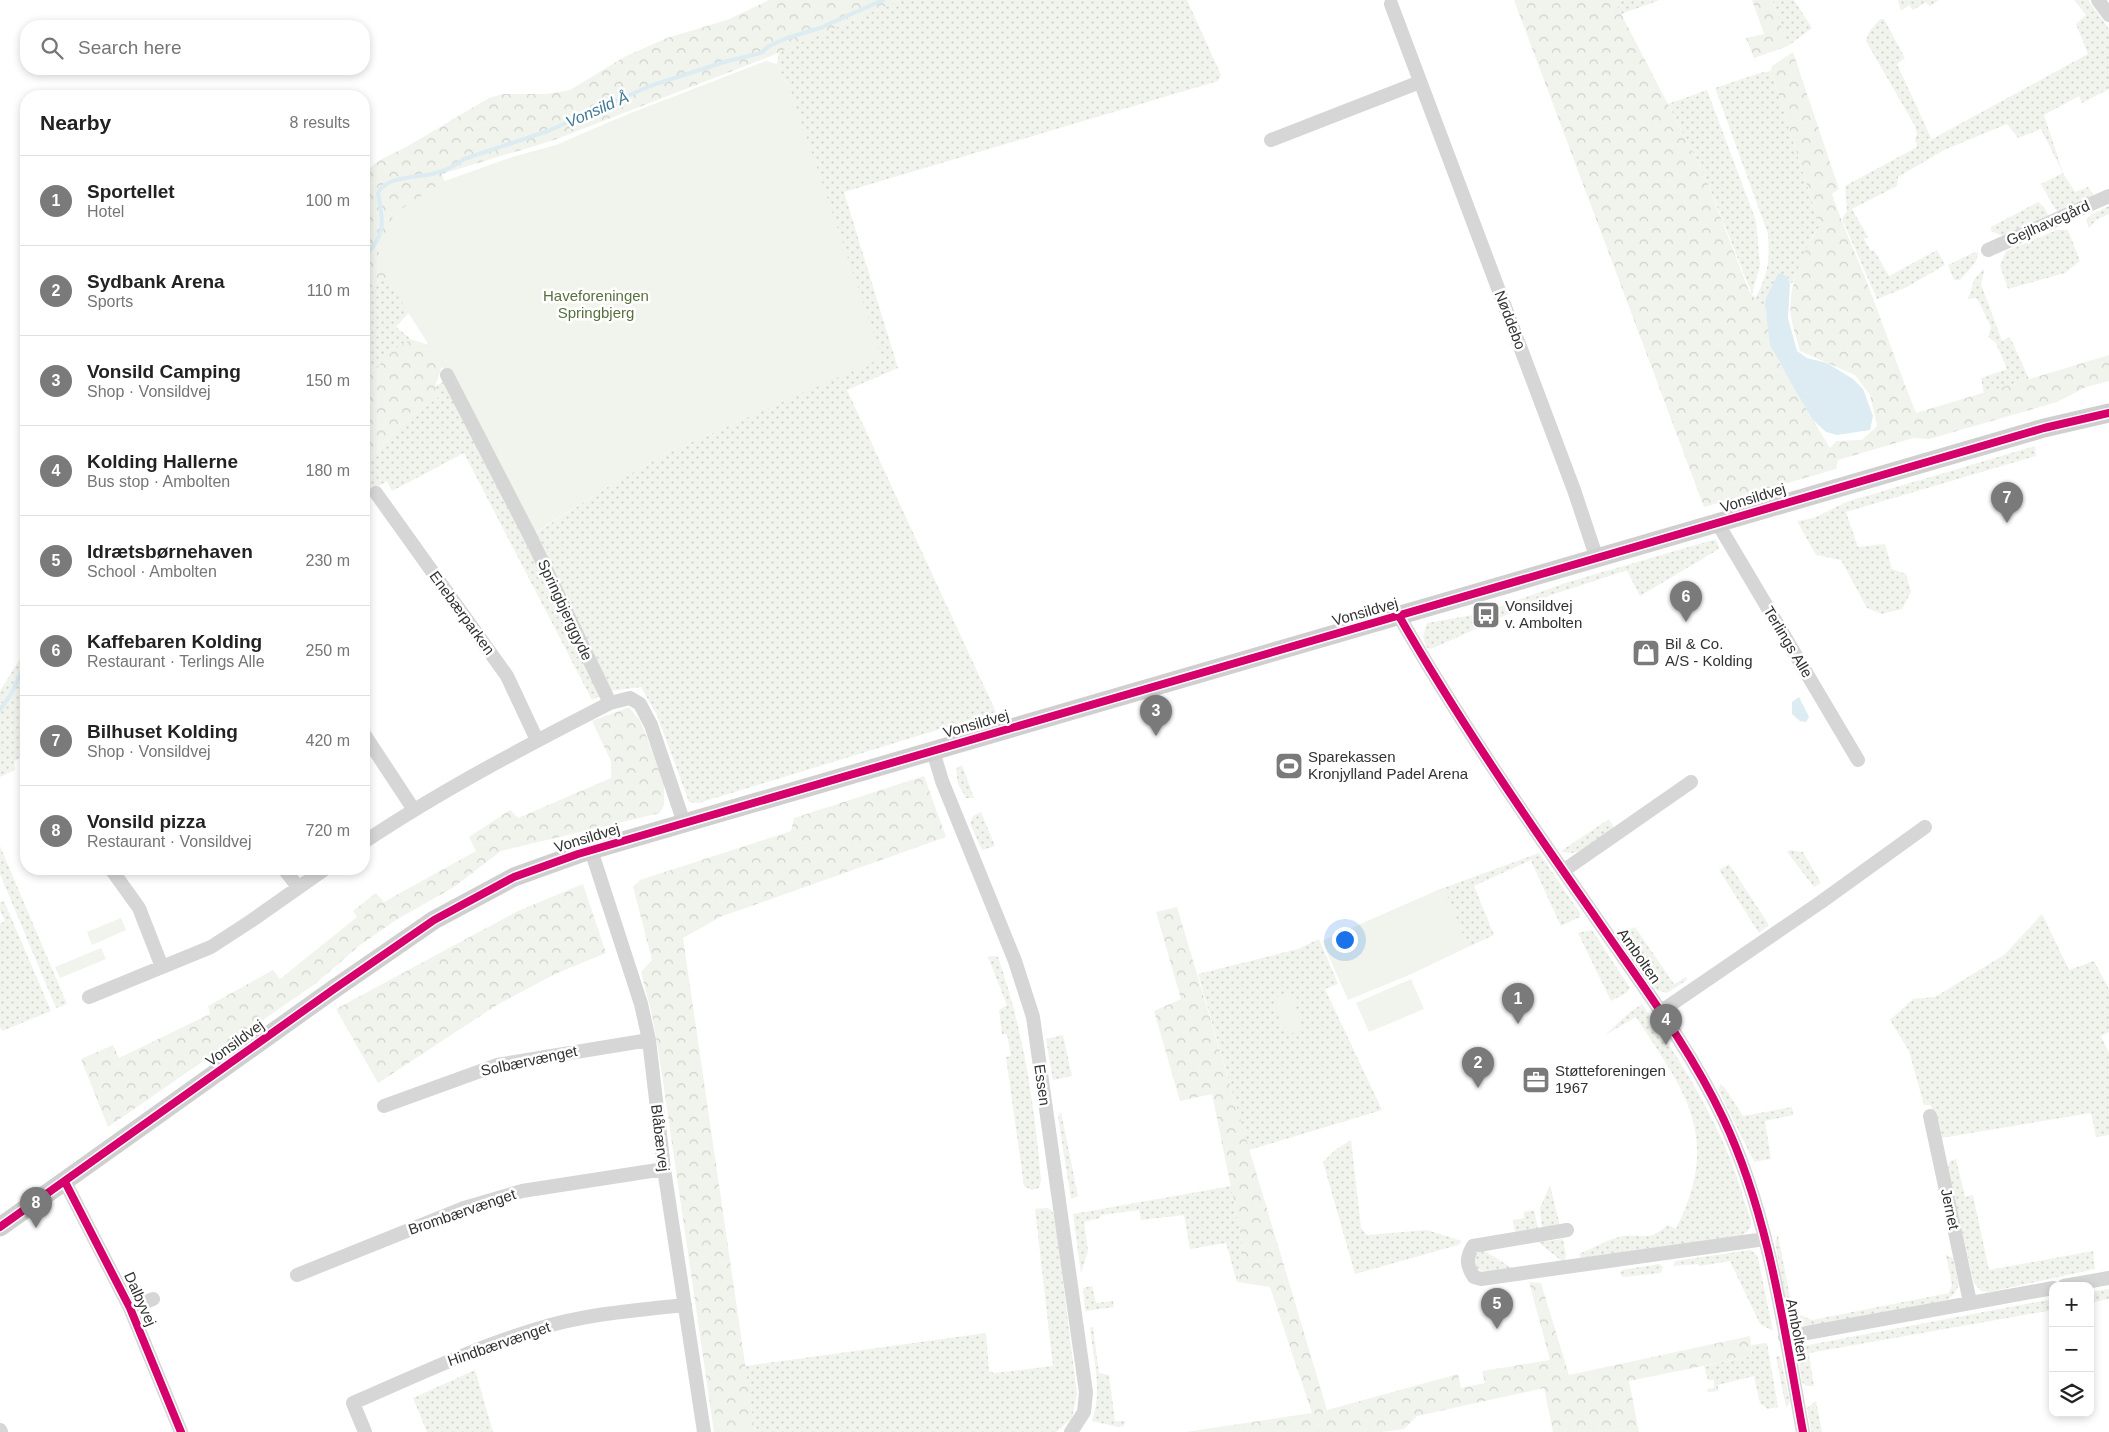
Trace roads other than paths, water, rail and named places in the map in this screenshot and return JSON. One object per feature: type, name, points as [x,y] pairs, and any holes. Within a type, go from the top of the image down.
[{"type":"main road","name":"Vonsildvej","points":[[2044,428],[2109,403]]},
{"type":"main road","name":"Vonsildvej","points":[[0,1227],[434,920],[514,877],[591,850],[1474,593],[1598,559],[1789,501],[2044,428],[2109,414]]},
{"type":"street","points":[[2098,0],[2109,15]]},
{"type":"street","name":"Nøddebo","points":[[1390,4],[1574,490],[1598,559]]},
{"type":"street","points":[[1271,140],[1420,82]]},
{"type":"street","name":"Gejlhavegård","points":[[1988,250],[2109,196]]},
{"type":"street","name":"Springbjerggyde","points":[[447,374],[530,536],[610,703]]},
{"type":"street","name":"Enebærparken","points":[[376,493],[507,676],[537,740]]},
{"type":"street","name":"Terlings Alle","points":[[1718,524],[1858,760]]},
{"type":"street","name":"Ambolten","points":[[1399,616],[1461,718],[1660,1012],[1694,1065],[1724,1119],[1746,1173],[1765,1239],[1786,1337],[1803,1432]]},
{"type":"street","points":[[370,838],[414,810],[537,740],[610,703],[630,698],[640,704],[651,725],[684,823]]},
{"type":"street","points":[[370,743],[414,810]]},
{"type":"street","name":"Essen","points":[[933,750],[942,781],[1015,960],[1032,1017],[1086,1392],[1084,1412],[1071,1432]]},
{"type":"street","points":[[1563,871],[1691,782]]},
{"type":"street","points":[[1660,1012],[1821,902],[1926,827]]},
{"type":"street","name":"Blåbærvej","points":[[591,850],[641,1004],[649,1040],[664,1169],[704,1432]]},
{"type":"street","points":[[115,875],[139,908],[162,967]]},
{"type":"street","points":[[289,875],[298,887]]},
{"type":"street","points":[[89,997],[211,947],[316,875]]},
{"type":"street","name":"Solbærvænget","points":[[384,1106],[497,1065],[649,1040]]},
{"type":"street","name":"Jernet","points":[[1930,1116],[1970,1302]]},
{"type":"street","name":"Brombærvænget","points":[[297,1275],[464,1208],[522,1191],[664,1169]]},
{"type":"street","name":"Dalbyvej","points":[[65,1182],[130,1308],[181,1432]]},
{"type":"street","points":[[1567,1230],[1473,1246],[1467,1256],[1468,1268],[1474,1277],[1481,1279],[1765,1239]]},
{"type":"street","points":[[2086,1282],[2109,1278]]},
{"type":"street","points":[[1786,1337],[2049,1289]]},
{"type":"street","name":"Dalbyvej","points":[[130,1308],[153,1298]]},
{"type":"street","name":"Hindbærvænget","points":[[365,1432],[352,1402],[439,1366],[538,1328],[602,1314],[685,1305]]},
{"type":"waterway","name":"Vonsild Å","points":[[370,250],[377,241],[382,227],[378,193],[387,184],[402,179],[441,172],[464,159],[548,131],[650,86],[724,62],[761,53],[769,46],[787,38],[820,28],[883,0]]},
{"type":"waterway","name":"Vonsild Å","points":[[0,710],[10,696],[20,675]]},
{"type":"place","name":"Bilhuset Kolding","points":[[2007,523]]},
{"type":"place","name":"Vonsildvej v. Ambolten","points":[[1486,615]]},
{"type":"place","name":"Kaffebaren Kolding","points":[[1686,622]]},
{"type":"place","name":"Bil & Co. A/S - Kolding","points":[[1646,653]]},
{"type":"place","name":"Vonsild Camping","points":[[1156,736]]},
{"type":"place","name":"Sparekassen Kronjylland Padel Arena","points":[[1289,766]]},
{"type":"place","name":"Sportellet","points":[[1518,1024]]},
{"type":"place","name":"Kolding Hallerne","points":[[1666,1045]]},
{"type":"place","name":"Støtteforeningen 1967","points":[[1536,1080]]},
{"type":"place","name":"Sydbank Arena","points":[[1478,1088]]},
{"type":"place","name":"Vonsild pizza","points":[[36,1228]]},
{"type":"place","name":"Idrætsbørnehaven","points":[[1497,1329]]},
{"type":"park label","name":"Haveforeningen Springbjerg","points":[[596,304]]}]
